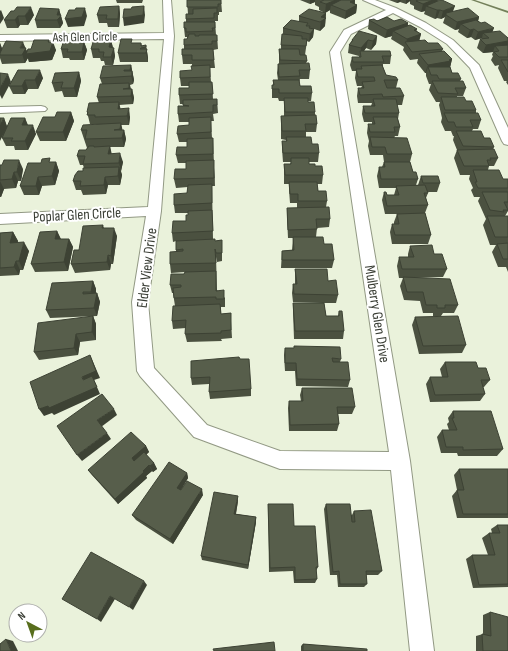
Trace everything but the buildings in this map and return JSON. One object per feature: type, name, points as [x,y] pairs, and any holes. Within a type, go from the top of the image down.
[{"type":"street","name":"Elder View Drive","points":[[167,0],[170,36],[154,211],[140,302],[146,370],[201,431],[280,460],[400,461]]},
{"type":"street","points":[[367,0],[393,10],[423,25],[450,42],[475,67],[508,140]]},
{"type":"street","name":"Mulberry Glen Drive","points":[[393,10],[347,32],[335,52],[400,461],[422,651]]},
{"type":"street","name":"Ash Glen Circle","points":[[0,38],[170,36]]},
{"type":"street","points":[[0,110],[41,109]]},
{"type":"street","name":"Poplar Glen Circle","points":[[0,219],[154,211]]},
{"type":"waterway","points":[[472,0],[508,12]]}]
